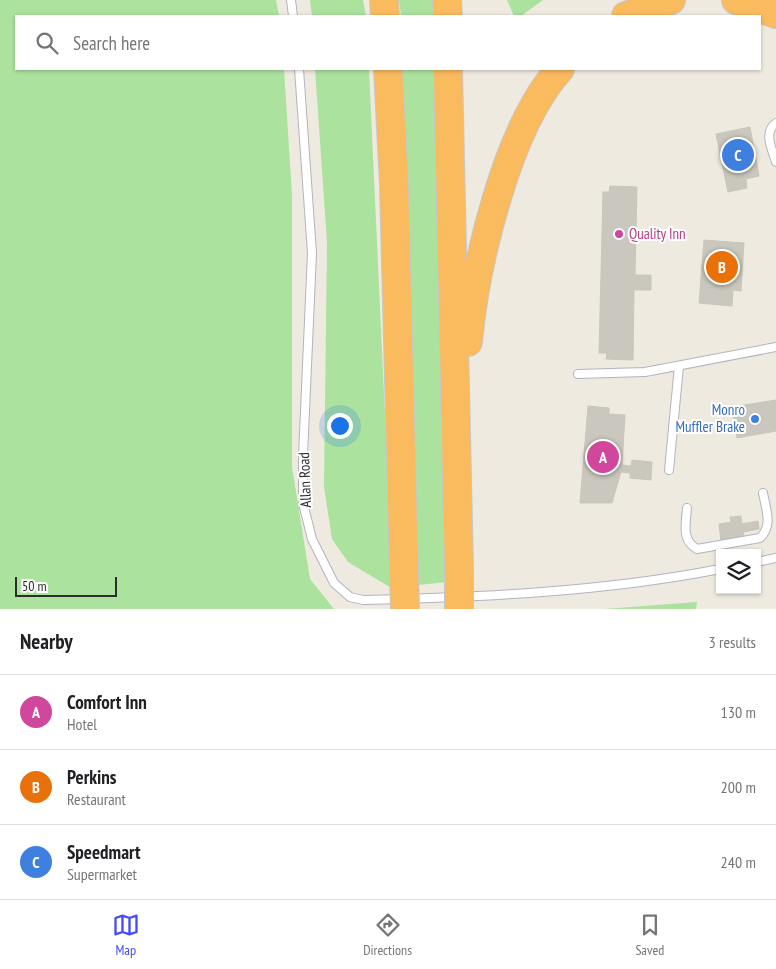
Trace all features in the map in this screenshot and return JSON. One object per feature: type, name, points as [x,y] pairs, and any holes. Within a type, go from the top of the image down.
[{"type":"highway","points":[[384,0],[385,15]]},
{"type":"highway","points":[[447,0],[448,15]]},
{"type":"highway","points":[[629,15],[671,0]]},
{"type":"highway","points":[[736,0],[776,14]]},
{"type":"highway","points":[[388,70],[394,185],[405,609]]},
{"type":"highway","points":[[448,70],[459,609]]},
{"type":"highway","points":[[456,493],[472,305],[484,252],[499,193],[528,120],[541,95],[559,70]]},
{"type":"lane","points":[[291,0],[293,15]]},
{"type":"lane","name":"Allan Road","points":[[299,70],[312,253],[303,456],[303,503],[312,539],[334,583],[350,598],[363,600],[481,597],[659,581],[716,570]]},
{"type":"lane","points":[[776,123],[770,127],[769,132],[776,162]]},
{"type":"lane","points":[[578,374],[644,372],[776,347]]},
{"type":"lane","points":[[669,470],[679,366]]},
{"type":"lane","points":[[687,508],[685,537],[690,545],[697,548],[760,538],[767,532],[768,524],[763,492]]},
{"type":"lane","points":[[761,561],[776,558]]},
{"type":"green space","points":[[0,0],[276,0],[279,15],[15,15],[15,70],[284,70],[292,195],[292,467],[310,579],[334,609],[0,609]]},
{"type":"green space","points":[[310,0],[363,0],[366,15],[312,15]]},
{"type":"green space","points":[[399,0],[440,0],[440,15],[401,15]]},
{"type":"green space","points":[[507,0],[543,0],[522,15],[514,15]]},
{"type":"green space","points":[[315,70],[369,70],[393,589],[348,562],[332,539],[324,487],[327,242]]},
{"type":"green space","points":[[402,70],[441,70],[449,582],[417,585]]},
{"type":"green space","points":[[697,602],[696,609],[604,609]]},
{"type":"building","points":[[750,127],[759,176],[746,179],[747,188],[728,192],[716,134]]},
{"type":"building","name":"Quality Inn","points":[[610,186],[637,187],[635,275],[651,275],[651,290],[634,290],[633,360],[606,359],[607,353],[599,353],[603,192],[609,192]]},
{"type":"building","points":[[704,240],[744,243],[741,291],[733,290],[732,306],[699,303]]},
{"type":"building","name":"Monro Muffler Brake","points":[[776,400],[776,431],[737,438],[732,407]]},
{"type":"building","points":[[588,406],[609,408],[609,414],[625,415],[622,465],[631,466],[632,460],[652,462],[651,480],[630,478],[630,473],[621,472],[612,503],[580,503]]},
{"type":"building","points":[[741,516],[742,524],[758,521],[759,529],[743,532],[744,537],[721,541],[719,524],[731,522],[730,517]]},
{"type":"place","name":"Speedmart","points":[[738,155]]},
{"type":"place","name":"Quality Inn","points":[[619,234]]},
{"type":"place","name":"Perkins","points":[[722,267]]},
{"type":"place","name":"Monro Muffler Brake","points":[[755,419]]},
{"type":"place","name":"Comfort Inn","points":[[603,457]]}]
